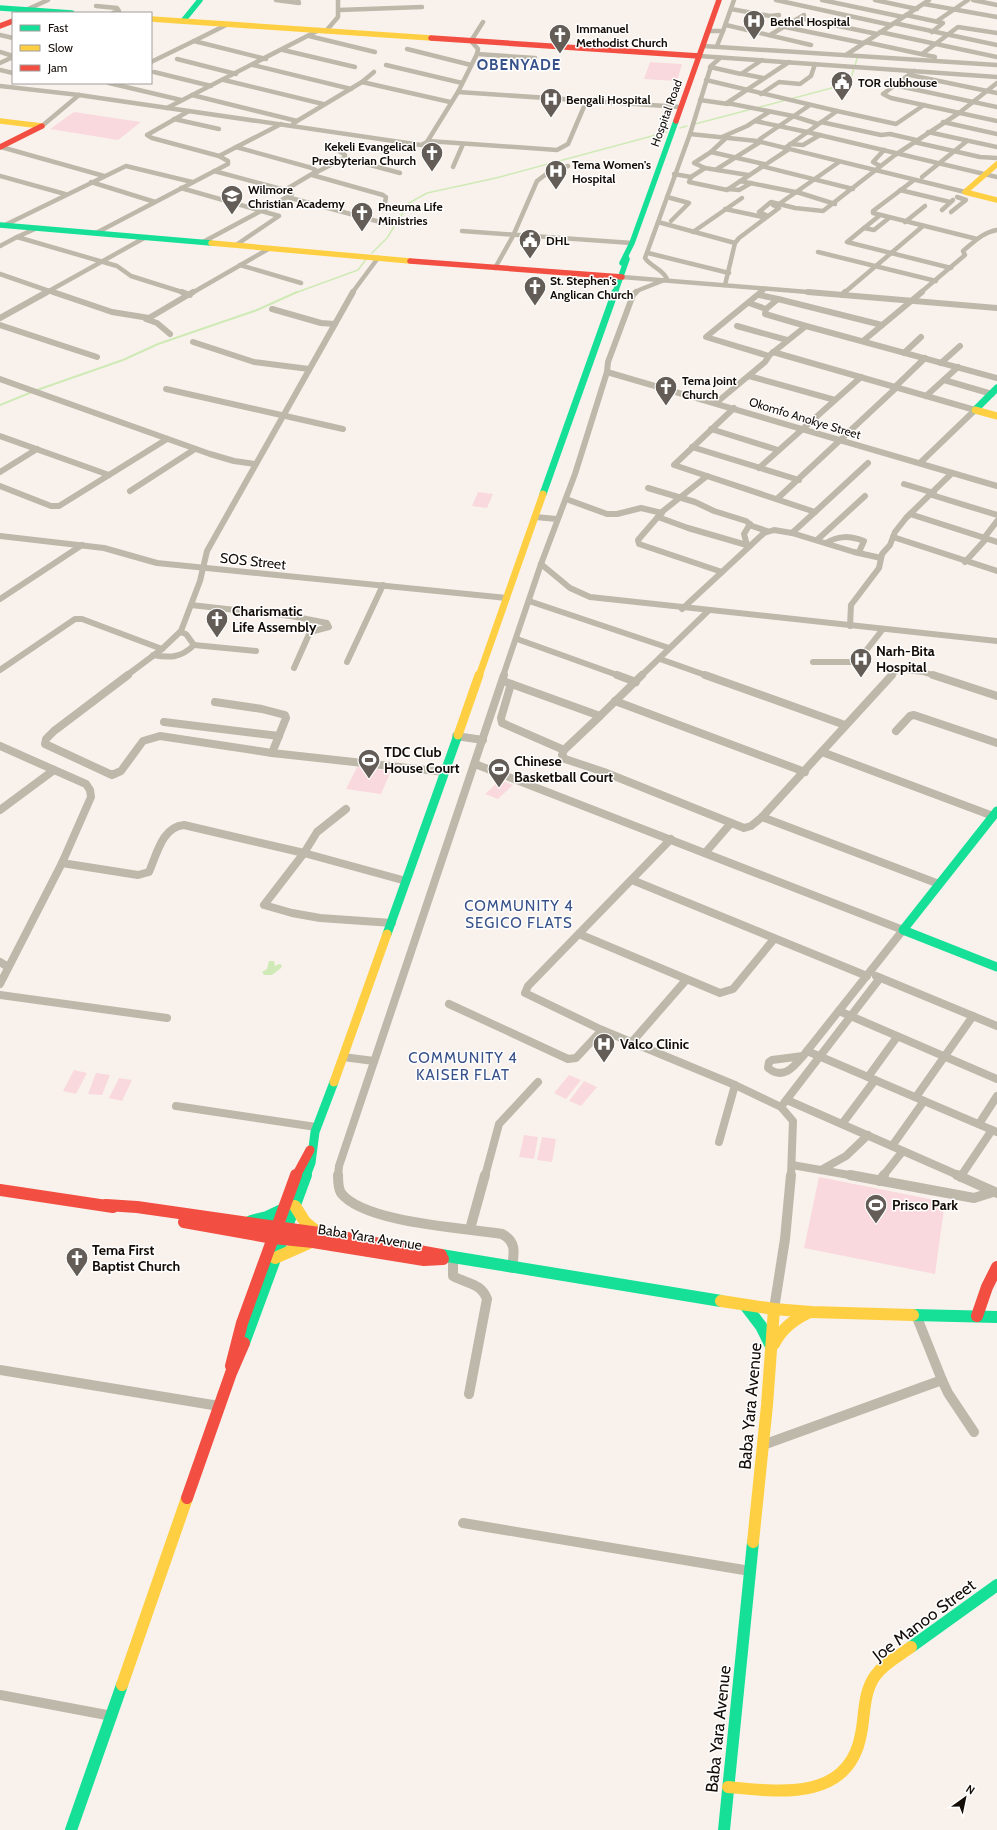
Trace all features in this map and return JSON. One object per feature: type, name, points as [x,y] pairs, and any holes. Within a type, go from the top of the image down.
[{"type":"main road","points":[[183,21],[200,0]]},
{"type":"main road","name":"Hospital Road","points":[[620,276],[719,0]]},
{"type":"main road","points":[[0,8],[52,12]]},
{"type":"main road","points":[[152,19],[699,56]]},
{"type":"main road","points":[[0,26],[12,22]]},
{"type":"main road","points":[[0,121],[42,126]]},
{"type":"main road","points":[[0,147],[42,126]]},
{"type":"main road","points":[[965,192],[997,164]]},
{"type":"main road","points":[[965,192],[997,200]]},
{"type":"main road","points":[[2,225],[495,268],[620,276],[613,292],[614,295],[507,598],[456,736],[445,772],[392,922],[325,1107],[316,1127],[310,1150],[310,1163],[296,1206],[283,1239],[272,1255]]},
{"type":"main road","points":[[995,390],[975,410],[997,416]]},
{"type":"main road","points":[[994,817],[903,930],[997,967]]},
{"type":"main road","points":[[71,1830],[219,1406],[231,1373],[248,1335],[272,1255],[273,1238],[301,1162],[310,1150]]},
{"type":"main road","points":[[0,1190],[106,1205]]},
{"type":"main road","name":"Baba Yara Avenue","points":[[106,1205],[137,1207],[287,1228],[434,1252],[453,1258],[512,1268],[774,1309],[772,1349],[763,1445],[724,1830]]},
{"type":"main road","name":"Baba Yara Avenue","points":[[106,1205],[250,1235],[313,1242],[428,1260],[453,1258]]},
{"type":"main road","points":[[296,1206],[305,1222],[319,1233]]},
{"type":"main road","points":[[245,1222],[261,1219],[284,1209]]},
{"type":"main road","points":[[250,1235],[272,1255]]},
{"type":"main road","points":[[272,1255],[313,1242]]},
{"type":"main road","points":[[977,1316],[987,1287],[997,1267]]},
{"type":"main road","points":[[745,1305],[761,1326],[772,1349]]},
{"type":"main road","points":[[774,1309],[811,1312],[997,1317]]},
{"type":"main road","points":[[772,1349],[778,1334],[789,1322],[811,1312]]},
{"type":"main road","name":"Joe Manoo Street","points":[[728,1787],[803,1792],[826,1786],[847,1769],[859,1744],[866,1700],[873,1680],[876,1676],[900,1655],[997,1585]]},
{"type":"street","points":[[32,11],[48,0]]},
{"type":"street","points":[[276,0],[299,3],[298,0]]},
{"type":"street","points":[[167,108],[323,30],[338,18],[338,0]]},
{"type":"street","points":[[716,46],[726,24],[734,0]]},
{"type":"street","points":[[778,0],[819,11],[997,45]]},
{"type":"street","points":[[822,0],[835,1],[872,11],[938,21],[943,24],[932,32]]},
{"type":"street","points":[[875,0],[889,1],[917,9]]},
{"type":"street","points":[[846,55],[929,0]]},
{"type":"street","points":[[938,21],[968,0]]},
{"type":"street","points":[[973,0],[997,5]]},
{"type":"street","points":[[819,11],[835,1]]},
{"type":"street","points":[[872,11],[889,1]]},
{"type":"street","points":[[850,6],[856,3]]},
{"type":"street","points":[[924,4],[997,17]]},
{"type":"street","points":[[96,6],[117,8],[119,11],[116,12]]},
{"type":"street","points":[[339,10],[422,7]]},
{"type":"street","points":[[731,9],[770,16],[780,15]]},
{"type":"street","points":[[770,36],[785,28],[813,9]]},
{"type":"street","points":[[854,18],[866,9]]},
{"type":"street","points":[[985,15],[997,9]]},
{"type":"street","points":[[822,37],[847,16]]},
{"type":"street","points":[[800,18],[834,26],[935,44],[968,53],[997,57]]},
{"type":"street","points":[[0,86],[79,95],[423,145],[428,141],[450,102],[458,92],[477,54],[478,49],[471,41],[483,22]]},
{"type":"street","points":[[152,62],[228,24]]},
{"type":"street","points":[[726,24],[811,45]]},
{"type":"street","points":[[922,54],[948,35],[962,27],[996,33]]},
{"type":"street","points":[[785,28],[822,37],[958,60],[997,65]]},
{"type":"street","points":[[708,31],[723,31]]},
{"type":"street","points":[[968,53],[996,33]]},
{"type":"street","points":[[0,35],[12,38]]},
{"type":"street","points":[[309,36],[374,52]]},
{"type":"street","points":[[194,42],[266,59]]},
{"type":"street","points":[[798,63],[811,45],[816,42]]},
{"type":"street","points":[[703,46],[958,60]]},
{"type":"street","points":[[283,50],[355,67]]},
{"type":"street","points":[[407,50],[471,65]]},
{"type":"street","points":[[0,52],[12,56]]},
{"type":"street","points":[[477,54],[535,58]]},
{"type":"street","points":[[152,56],[160,58]]},
{"type":"street","points":[[699,56],[997,77]]},
{"type":"street","points":[[0,63],[12,57]]},
{"type":"street","points":[[667,279],[664,272],[647,262],[645,258],[648,253],[674,174],[690,134],[710,67],[720,58]]},
{"type":"street","points":[[177,59],[236,74]]},
{"type":"street","points":[[743,74],[762,60]]},
{"type":"street","points":[[728,104],[727,102],[789,62]]},
{"type":"street","points":[[761,94],[779,82],[800,84],[811,76],[815,64]]},
{"type":"street","points":[[253,65],[351,89]]},
{"type":"street","points":[[386,65],[462,83]]},
{"type":"street","points":[[710,67],[763,78]]},
{"type":"street","points":[[0,70],[12,73]]},
{"type":"street","points":[[914,71],[883,94],[891,98],[997,121]]},
{"type":"street","points":[[154,72],[211,86]]},
{"type":"street","points":[[291,125],[323,104],[362,82],[374,72]]},
{"type":"street","points":[[908,75],[997,93]]},
{"type":"street","points":[[224,80],[323,104]]},
{"type":"street","points":[[706,80],[720,87],[745,90],[888,122],[899,123],[924,105]]},
{"type":"street","points":[[362,82],[450,102]]},
{"type":"street","points":[[767,217],[759,213],[771,202],[822,212],[835,204],[880,166],[922,136],[959,113],[997,83]]},
{"type":"street","points":[[113,84],[181,100]]},
{"type":"street","points":[[941,92],[950,84]]},
{"type":"street","points":[[894,85],[997,107]]},
{"type":"street","points":[[458,92],[586,102],[680,107]]},
{"type":"street","points":[[42,126],[79,95]]},
{"type":"street","points":[[192,95],[297,121]]},
{"type":"street","points":[[700,100],[793,116],[881,135],[892,133],[922,136]]},
{"type":"street","points":[[428,141],[557,150],[568,144],[586,102]]},
{"type":"street","points":[[717,169],[810,105]]},
{"type":"street","points":[[96,233],[228,164],[228,161],[219,156],[152,138],[147,134],[189,111]]},
{"type":"street","points":[[728,189],[837,111]]},
{"type":"street","points":[[748,175],[705,168],[694,164],[711,152],[725,137],[755,122],[768,112]]},
{"type":"street","points":[[821,122],[837,119],[846,113]]},
{"type":"street","points":[[174,119],[219,129]]},
{"type":"street","points":[[755,122],[807,132],[997,176]]},
{"type":"street","points":[[888,122],[892,133]]},
{"type":"street","points":[[943,122],[997,134]]},
{"type":"street","points":[[219,156],[281,124]]},
{"type":"street","points":[[836,130],[841,126]]},
{"type":"street","points":[[991,132],[997,128]]},
{"type":"street","points":[[928,132],[967,140],[996,150]]},
{"type":"street","points":[[892,133],[915,141],[954,151],[997,158]]},
{"type":"street","points":[[690,134],[760,140],[839,162],[965,192]]},
{"type":"street","points":[[788,147],[802,145],[820,135]]},
{"type":"street","points":[[876,139],[881,135]]},
{"type":"street","points":[[922,177],[967,140]]},
{"type":"street","points":[[866,146],[871,142]]},
{"type":"street","points":[[453,167],[463,144]]},
{"type":"street","points":[[0,147],[104,176]]},
{"type":"street","points":[[236,147],[312,168],[317,171],[314,174]]},
{"type":"street","points":[[333,147],[345,154],[344,158]]},
{"type":"street","points":[[880,166],[873,162],[884,150]]},
{"type":"street","points":[[985,157],[996,150]]},
{"type":"street","points":[[711,152],[764,164],[762,166]]},
{"type":"street","points":[[285,190],[344,158],[400,173]]},
{"type":"street","points":[[779,204],[839,162]]},
{"type":"street","points":[[2,225],[119,168],[133,166],[192,182]]},
{"type":"street","points":[[495,268],[514,236],[538,182],[549,172],[568,166]]},
{"type":"street","points":[[762,166],[853,189]]},
{"type":"street","points":[[705,168],[691,177],[688,181],[738,190],[751,183]]},
{"type":"street","points":[[203,242],[292,194],[285,190],[214,171]]},
{"type":"street","points":[[314,174],[383,195],[386,197],[384,208]]},
{"type":"street","points":[[674,174],[691,177]]},
{"type":"street","points":[[0,176],[65,194]]},
{"type":"street","points":[[914,180],[873,211],[873,214],[977,239]]},
{"type":"street","points":[[740,181],[796,192],[835,204]]},
{"type":"street","points":[[91,182],[155,202]]},
{"type":"street","points":[[182,188],[279,216],[236,245]]},
{"type":"street","points":[[900,190],[950,202]]},
{"type":"street","points":[[942,210],[950,202],[965,192]]},
{"type":"street","points":[[287,197],[384,223]]},
{"type":"street","points":[[667,197],[690,203],[671,220]]},
{"type":"street","points":[[951,212],[966,200],[957,197]]},
{"type":"street","points":[[693,232],[742,198]]},
{"type":"street","points":[[805,209],[818,199]]},
{"type":"street","points":[[725,285],[735,243],[779,207],[769,204]]},
{"type":"street","points":[[905,222],[925,206]]},
{"type":"street","points":[[725,209],[767,217]]},
{"type":"street","points":[[661,213],[677,215]]},
{"type":"street","points":[[879,216],[847,242],[951,268]]},
{"type":"street","points":[[864,228],[874,230],[889,218]]},
{"type":"street","points":[[658,222],[735,243]]},
{"type":"street","points":[[842,295],[923,226]]},
{"type":"street","points":[[0,246],[37,228]]},
{"type":"street","points":[[863,341],[951,268],[965,255],[963,251],[977,239],[986,232],[997,230]]},
{"type":"street","points":[[462,231],[514,236],[632,243]]},
{"type":"street","points":[[18,237],[117,266],[131,276],[190,294]]},
{"type":"street","points":[[0,318],[146,237]]},
{"type":"street","points":[[141,318],[152,317],[270,248]]},
{"type":"street","points":[[818,252],[936,281]]},
{"type":"street","points":[[648,253],[729,273]]},
{"type":"street","points":[[378,258],[353,292],[282,415],[207,551],[201,576],[180,632],[162,649],[54,731],[46,739],[45,744],[112,775],[121,771],[143,741],[160,736],[272,753],[445,772]]},
{"type":"street","points":[[240,265],[301,283]]},
{"type":"street","points":[[0,274],[49,291],[157,323],[170,334]]},
{"type":"street","points":[[620,276],[997,308]]},
{"type":"street","points":[[512,1268],[515,1246],[509,1237],[418,1221],[368,1210],[349,1201],[342,1194],[338,1187],[339,1166],[432,884],[475,764],[541,564],[557,519],[566,499],[607,372],[608,362],[633,295],[639,290],[667,279]]},
{"type":"street","points":[[765,289],[706,337],[861,376],[975,410]]},
{"type":"street","points":[[759,295],[882,325]]},
{"type":"street","points":[[778,299],[766,309],[764,313],[806,326],[997,378]]},
{"type":"street","points":[[749,303],[766,309]]},
{"type":"street","points":[[272,309],[321,323],[335,324]]},
{"type":"street","points":[[0,325],[96,357]]},
{"type":"street","points":[[737,326],[787,340]]},
{"type":"street","points":[[716,403],[766,362],[771,354],[787,340],[806,326]]},
{"type":"street","points":[[904,353],[921,337]]},
{"type":"street","points":[[193,342],[254,362],[309,369]]},
{"type":"street","points":[[941,363],[960,346]]},
{"type":"street","points":[[777,499],[842,440],[926,358]]},
{"type":"street","points":[[926,396],[958,367]]},
{"type":"street","name":"Okomfo Anokye Street","points":[[607,372],[803,428],[997,486]]},
{"type":"street","points":[[749,376],[835,400]]},
{"type":"street","points":[[759,468],[861,376]]},
{"type":"street","points":[[0,379],[195,449],[234,461],[255,464]]},
{"type":"street","points":[[944,380],[995,390]]},
{"type":"street","points":[[166,389],[343,429]]},
{"type":"street","points":[[734,408],[674,465],[815,512]]},
{"type":"street","points":[[920,463],[975,410]]},
{"type":"street","points":[[711,430],[778,450]]},
{"type":"street","points":[[0,436],[109,475]]},
{"type":"street","points":[[0,486],[56,507],[62,505],[167,439]]},
{"type":"street","points":[[692,447],[798,480]]},
{"type":"street","points":[[0,472],[37,449]]},
{"type":"street","points":[[130,491],[195,449]]},
{"type":"street","points":[[792,532],[868,463]]},
{"type":"street","points":[[850,626],[851,605],[879,568],[881,558],[893,537],[910,514],[933,494],[952,473]]},
{"type":"street","points":[[707,476],[660,515],[638,540],[639,544],[722,572]]},
{"type":"street","points":[[904,484],[997,515]]},
{"type":"street","points":[[648,488],[682,498],[767,531],[778,530],[792,532],[881,558]]},
{"type":"street","points":[[817,540],[865,496]]},
{"type":"street","points":[[566,499],[576,500],[596,511],[606,514],[616,515],[634,509],[643,508],[688,528],[749,545]]},
{"type":"street","points":[[910,514],[997,542]]},
{"type":"street","points":[[535,517],[557,519]]},
{"type":"street","points":[[965,562],[997,521]]},
{"type":"street","points":[[749,545],[742,537],[743,532],[750,524]]},
{"type":"street","points":[[682,608],[749,545],[767,531]]},
{"type":"street","name":"SOS Street","points":[[0,536],[117,550],[149,562],[507,598]]},
{"type":"street","points":[[826,543],[834,537],[840,536],[864,540],[859,552]]},
{"type":"street","points":[[893,537],[965,562],[997,571]]},
{"type":"street","points":[[0,600],[82,545]]},
{"type":"street","points":[[541,564],[570,589],[585,596],[708,611],[997,641]]},
{"type":"street","points":[[347,662],[383,585]]},
{"type":"street","points":[[529,601],[669,648]]},
{"type":"street","points":[[191,606],[291,616],[327,623],[329,627],[310,632],[294,668]]},
{"type":"street","points":[[708,611],[564,750],[562,756],[565,760],[604,772],[740,828],[750,828],[805,772],[845,725],[900,669],[923,672],[997,696]]},
{"type":"street","points":[[0,670],[78,619],[162,649]]},
{"type":"street","points":[[813,662],[857,662],[883,629]]},
{"type":"street","points":[[180,632],[186,634],[194,645]]},
{"type":"street","points":[[517,639],[636,682]]},
{"type":"street","points":[[153,655],[173,658],[181,657],[194,645],[256,651]]},
{"type":"street","points":[[660,659],[845,725]]},
{"type":"street","points":[[503,681],[600,716]]},
{"type":"street","points":[[511,684],[501,718],[502,723],[510,728],[564,750]]},
{"type":"street","points":[[214,702],[283,714],[286,718],[272,753]]},
{"type":"street","points":[[615,702],[805,772]]},
{"type":"street","points":[[896,731],[910,716],[914,715],[997,743]]},
{"type":"street","points":[[164,722],[279,736]]},
{"type":"street","points":[[456,736],[483,740]]},
{"type":"street","points":[[0,746],[86,784],[91,793],[90,800],[62,863],[0,984]]},
{"type":"street","points":[[822,752],[994,817]]},
{"type":"street","points":[[475,764],[903,930],[805,1054],[819,1056],[995,1131],[961,1177]]},
{"type":"street","points":[[0,810],[54,770]]},
{"type":"street","points":[[346,809],[317,832],[304,853],[264,905],[288,913],[313,918],[392,922]]},
{"type":"street","points":[[762,817],[939,884]]},
{"type":"street","points":[[705,853],[731,823]]},
{"type":"street","points":[[62,863],[138,876],[145,875],[149,872],[167,832],[172,827],[182,825],[304,853],[406,881]]},
{"type":"street","points":[[671,840],[528,986],[525,993],[602,1030],[735,1085],[842,1124],[995,1193]]},
{"type":"street","points":[[632,880],[774,939],[868,975],[880,978],[997,1026]]},
{"type":"street","points":[[579,934],[716,992],[729,991],[774,939]]},
{"type":"street","points":[[0,962],[8,967]]},
{"type":"street","points":[[784,1104],[849,1016],[880,978]]},
{"type":"street","points":[[632,1042],[686,980]]},
{"type":"street","points":[[0,995],[168,1018]]},
{"type":"street","points":[[449,1004],[570,1059],[576,1058],[602,1030]]},
{"type":"street","points":[[839,1011],[997,1079]]},
{"type":"street","points":[[892,1146],[944,1057],[973,1016]]},
{"type":"street","points":[[842,1124],[897,1037]]},
{"type":"street","points":[[343,1058],[374,1062]]},
{"type":"street","points":[[470,1229],[499,1124],[538,1082]]},
{"type":"street","points":[[719,1142],[735,1085]]},
{"type":"street","points":[[979,1124],[997,1096]]},
{"type":"street","points":[[774,1309],[785,1239],[792,1165],[793,1121],[784,1104]]},
{"type":"street","points":[[176,1106],[316,1127]]},
{"type":"street","points":[[821,1170],[846,1156],[868,1136]]},
{"type":"street","points":[[880,1181],[902,1152]]},
{"type":"street","points":[[792,1165],[974,1198],[995,1193]]},
{"type":"street","points":[[453,1258],[453,1276],[477,1285],[486,1293],[487,1299],[470,1394]]},
{"type":"street","points":[[916,1315],[948,1393],[974,1432]]},
{"type":"street","points":[[0,1370],[219,1406]]},
{"type":"street","points":[[763,1445],[942,1380]]},
{"type":"street","points":[[463,1523],[750,1571]]},
{"type":"street","points":[[0,1694],[112,1716]]},
{"type":"shaded area","points":[[650,62],[682,64],[677,81],[644,79]]},
{"type":"shaded area","points":[[74,112],[141,122],[118,140],[50,129]]},
{"type":"shaded area","points":[[478,492],[493,494],[487,508],[472,506]]},
{"type":"shaded area","name":"TDC Club House Court","points":[[357,767],[391,771],[381,794],[346,789]]},
{"type":"shaded area","name":"Chinese Basketball Court","points":[[500,780],[513,785],[498,799],[485,794]]},
{"type":"shaded area","points":[[269,961],[274,961],[275,966],[279,964],[282,965],[281,968],[272,975],[264,975],[262,972],[267,969]]},
{"type":"shaded area","points":[[74,1070],[87,1073],[76,1094],[63,1091]]},
{"type":"shaded area","points":[[96,1073],[110,1075],[102,1095],[88,1094]]},
{"type":"shaded area","points":[[569,1075],[581,1080],[566,1099],[554,1093]]},
{"type":"shaded area","points":[[119,1078],[132,1080],[122,1101],[109,1098]]},
{"type":"shaded area","points":[[584,1081],[597,1087],[581,1106],[569,1101]]},
{"type":"shaded area","points":[[524,1135],[538,1137],[534,1159],[519,1157]]},
{"type":"shaded area","points":[[542,1137],[556,1139],[552,1162],[537,1160]]},
{"type":"shaded area","name":"Prisco Park","points":[[819,1177],[945,1202],[935,1274],[804,1248]]},
{"type":"waterway","points":[[855,66],[857,58]]},
{"type":"waterway","points":[[756,108],[843,85],[851,78],[854,68]]},
{"type":"waterway","points":[[695,124],[752,109]]},
{"type":"waterway","points":[[680,128],[687,126]]},
{"type":"waterway","points":[[372,253],[387,238],[409,203],[427,193],[496,178],[667,132]]},
{"type":"waterway","points":[[295,293],[358,270],[367,258]]},
{"type":"waterway","points":[[37,390],[123,360],[158,344],[257,310],[297,292]]},
{"type":"waterway","points":[[0,405],[32,392]]},
{"type":"traffic: fast","points":[[183,21],[200,0]]},
{"type":"traffic: fast","points":[[0,8],[58,12]]},
{"type":"traffic: fast","points":[[622,263],[632,243],[676,121]]},
{"type":"traffic: fast","points":[[0,225],[211,243]]},
{"type":"traffic: fast","points":[[543,494],[627,259],[626,257]]},
{"type":"traffic: fast","points":[[975,410],[997,388]]},
{"type":"traffic: fast","points":[[387,934],[458,735]]},
{"type":"traffic: fast","points":[[997,811],[903,930],[997,967]]},
{"type":"traffic: fast","points":[[244,1343],[311,1163],[311,1153],[315,1132],[334,1082]]},
{"type":"traffic: fast","points":[[251,1221],[267,1217],[284,1209]]},
{"type":"traffic: fast","points":[[441,1255],[721,1301]]},
{"type":"traffic: fast","points":[[745,1305],[761,1326],[771,1346]]},
{"type":"traffic: fast","points":[[913,1315],[997,1317]]},
{"type":"traffic: fast","points":[[724,1830],[753,1542]]},
{"type":"traffic: fast","points":[[911,1647],[997,1585]]},
{"type":"traffic: fast","points":[[71,1830],[122,1685]]},
{"type":"traffic: slow","points":[[152,19],[431,38]]},
{"type":"traffic: slow","points":[[0,121],[42,126]]},
{"type":"traffic: slow","points":[[997,164],[965,192],[997,200]]},
{"type":"traffic: slow","points":[[211,243],[410,261]]},
{"type":"traffic: slow","points":[[975,410],[997,416]]},
{"type":"traffic: slow","points":[[458,735],[543,494]]},
{"type":"traffic: slow","points":[[334,1082],[387,934]]},
{"type":"traffic: slow","points":[[295,1206],[305,1222],[316,1231]]},
{"type":"traffic: slow","points":[[275,1258],[309,1243]]},
{"type":"traffic: slow","points":[[721,1301],[774,1309],[811,1312],[913,1315]]},
{"type":"traffic: slow","points":[[753,1542],[767,1405],[774,1309]]},
{"type":"traffic: slow","points":[[774,1344],[784,1328],[810,1312]]},
{"type":"traffic: slow","points":[[122,1685],[187,1498]]},
{"type":"traffic: slow","points":[[728,1787],[767,1791],[806,1789],[824,1784],[840,1775],[852,1761],[860,1741],[865,1703],[872,1681],[884,1666],[911,1647]]},
{"type":"traffic: jam","points":[[676,121],[719,0]]},
{"type":"traffic: jam","points":[[0,26],[12,21]]},
{"type":"traffic: jam","points":[[431,38],[699,56]]},
{"type":"traffic: jam","points":[[0,147],[42,126]]},
{"type":"traffic: jam","points":[[410,261],[622,277]]},
{"type":"traffic: jam","points":[[231,1366],[237,1337],[246,1310],[296,1175],[310,1150]]},
{"type":"traffic: jam","points":[[0,1190],[113,1207]]},
{"type":"traffic: jam","points":[[106,1205],[137,1207],[319,1233],[441,1255]]},
{"type":"traffic: jam","points":[[184,1222],[273,1238],[313,1242],[424,1260],[443,1259]]},
{"type":"traffic: jam","points":[[977,1316],[987,1287],[997,1267]]},
{"type":"traffic: jam","points":[[187,1498],[231,1373],[244,1343]]},
{"type":"place","name":"Bethel Hospital","points":[[754,40]]},
{"type":"place","name":"Immanuel Methodist Church","points":[[560,54]]},
{"type":"place","name":"TOR clubhouse","points":[[842,102]]},
{"type":"place","name":"Bengali Hospital","points":[[551,118]]},
{"type":"place","name":"Kekeli Evangelical Presbyterian Church","points":[[432,172]]},
{"type":"place","name":"Tema Women's Hospital","points":[[556,190]]},
{"type":"place","name":"Wilmore Christian Academy","points":[[232,216]]},
{"type":"place","name":"Pneuma Life Ministries","points":[[362,232]]},
{"type":"place","name":"DHL","points":[[530,260]]},
{"type":"place","name":"St. Stephen's Anglican Church","points":[[535,306]]},
{"type":"place","name":"Tema Joint Church","points":[[666,406]]},
{"type":"place","name":"Charismatic Life Assembly","points":[[217,638]]},
{"type":"place","name":"Narh-Bita Hospital","points":[[861,678]]},
{"type":"place","name":"TDC Club House Court","points":[[369,780]]},
{"type":"place","name":"Chinese Basketball Court","points":[[499,788]]},
{"type":"place","name":"Valco Clinic","points":[[604,1064]]},
{"type":"place","name":"Prisco Park","points":[[876,1224]]},
{"type":"place","name":"Tema First Baptist Church","points":[[77,1278]]},
{"type":"district","name":"OBENYADE","points":[[519,65]]},
{"type":"district","name":"COMMUNITY 4 SEGICO FLATS","points":[[519,914]]},
{"type":"district","name":"COMMUNITY 4 KAISER FLAT","points":[[463,1066]]}]
